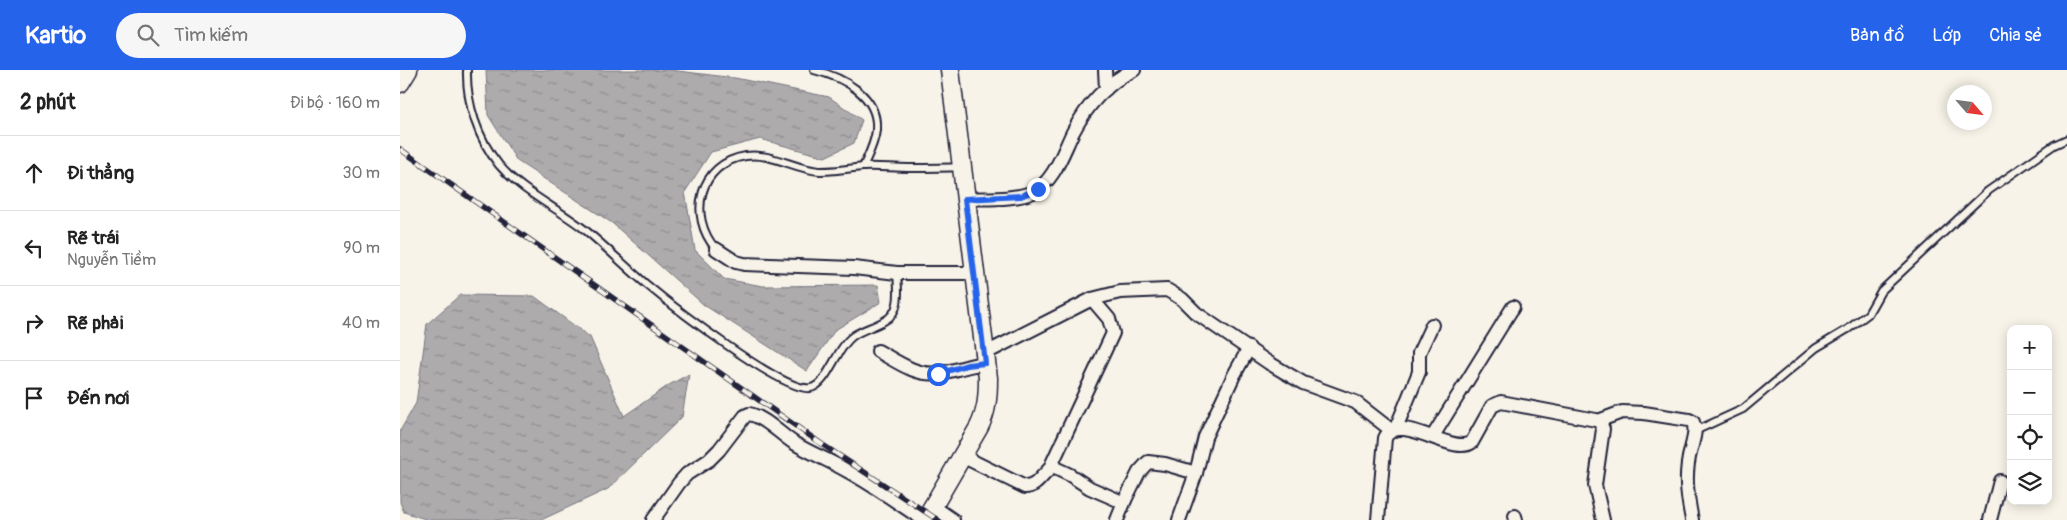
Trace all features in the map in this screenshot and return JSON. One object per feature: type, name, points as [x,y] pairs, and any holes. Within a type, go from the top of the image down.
[{"type":"street","points":[[400,83],[408,70]]},
{"type":"street","points":[[928,516],[979,427],[987,404],[988,378],[984,359],[950,70]]},
{"type":"street","points":[[1105,70],[1106,89]]},
{"type":"street","points":[[965,199],[1021,196],[1033,192],[1042,186],[1050,176],[1081,119],[1106,89],[1125,74],[1134,70]]},
{"type":"street","points":[[716,249],[736,262],[744,264],[854,268],[897,273],[975,274]]},
{"type":"street","points":[[878,351],[915,371],[938,374],[984,359],[1092,299],[1120,292],[1168,290],[1182,299],[1196,313],[1269,363],[1296,379],[1326,393],[1355,402],[1394,429],[1433,436],[1461,446],[1469,445],[1472,442],[1492,406],[1501,402],[1598,421],[1622,412],[1644,413],[1689,420],[1694,424],[1695,431],[1686,466],[1686,491],[1692,520]]},
{"type":"street","points":[[962,456],[1025,487],[1033,486],[1049,470],[1113,333],[1112,324],[1092,299]]},
{"type":"street","points":[[1433,436],[1513,307]]},
{"type":"street","points":[[1378,520],[1385,438],[1394,429],[1419,372],[1419,353],[1432,325]]},
{"type":"street","points":[[1179,520],[1196,473],[1206,437],[1234,375],[1249,348]]},
{"type":"street","points":[[653,520],[687,474],[709,460],[745,416],[749,414],[762,420],[819,458],[847,470],[928,516],[953,520]]},
{"type":"street","points":[[1598,421],[1603,429],[1595,485],[1603,520]]},
{"type":"street","points":[[1117,520],[1139,472],[1148,462],[1153,461],[1196,473]]},
{"type":"street","points":[[1049,470],[1059,469],[1109,497],[1125,500]]},
{"type":"street","points":[[1990,520],[2000,481]]},
{"type":"lane","points":[[467,70],[470,100],[475,120],[485,144],[506,173],[583,228],[648,286],[708,331],[775,376],[793,385],[802,388],[811,388],[816,385],[826,375],[838,352],[846,342],[861,330],[890,317],[898,302],[897,273]]},
{"type":"lane","points":[[814,70],[828,74],[855,88],[871,106],[876,120],[876,132],[863,167]]},
{"type":"lane","points":[[1695,431],[1743,409],[1816,348],[1848,329],[1868,314],[1881,292],[1988,192],[2054,145],[2067,139]]},
{"type":"lane","points":[[716,249],[707,238],[702,224],[701,199],[710,177],[731,160],[744,156],[758,156],[819,171],[840,171],[863,167],[961,167]]},
{"type":"water","points":[[486,70],[670,70],[735,78],[829,97],[862,120],[854,143],[825,157],[760,139],[711,152],[685,192],[695,250],[724,279],[763,286],[878,285],[881,302],[835,330],[807,371],[704,305],[612,223],[517,161],[488,115]]},
{"type":"water","points":[[460,295],[534,296],[590,337],[624,416],[669,385],[689,374],[682,417],[608,489],[541,520],[428,520],[404,512],[400,502],[400,431],[416,403],[427,324]]},
{"type":"railway","points":[[400,149],[823,445],[938,520]]},
{"type":"route","points":[[938,374],[967,365],[985,363],[965,199],[1021,196],[1038,189]]}]
